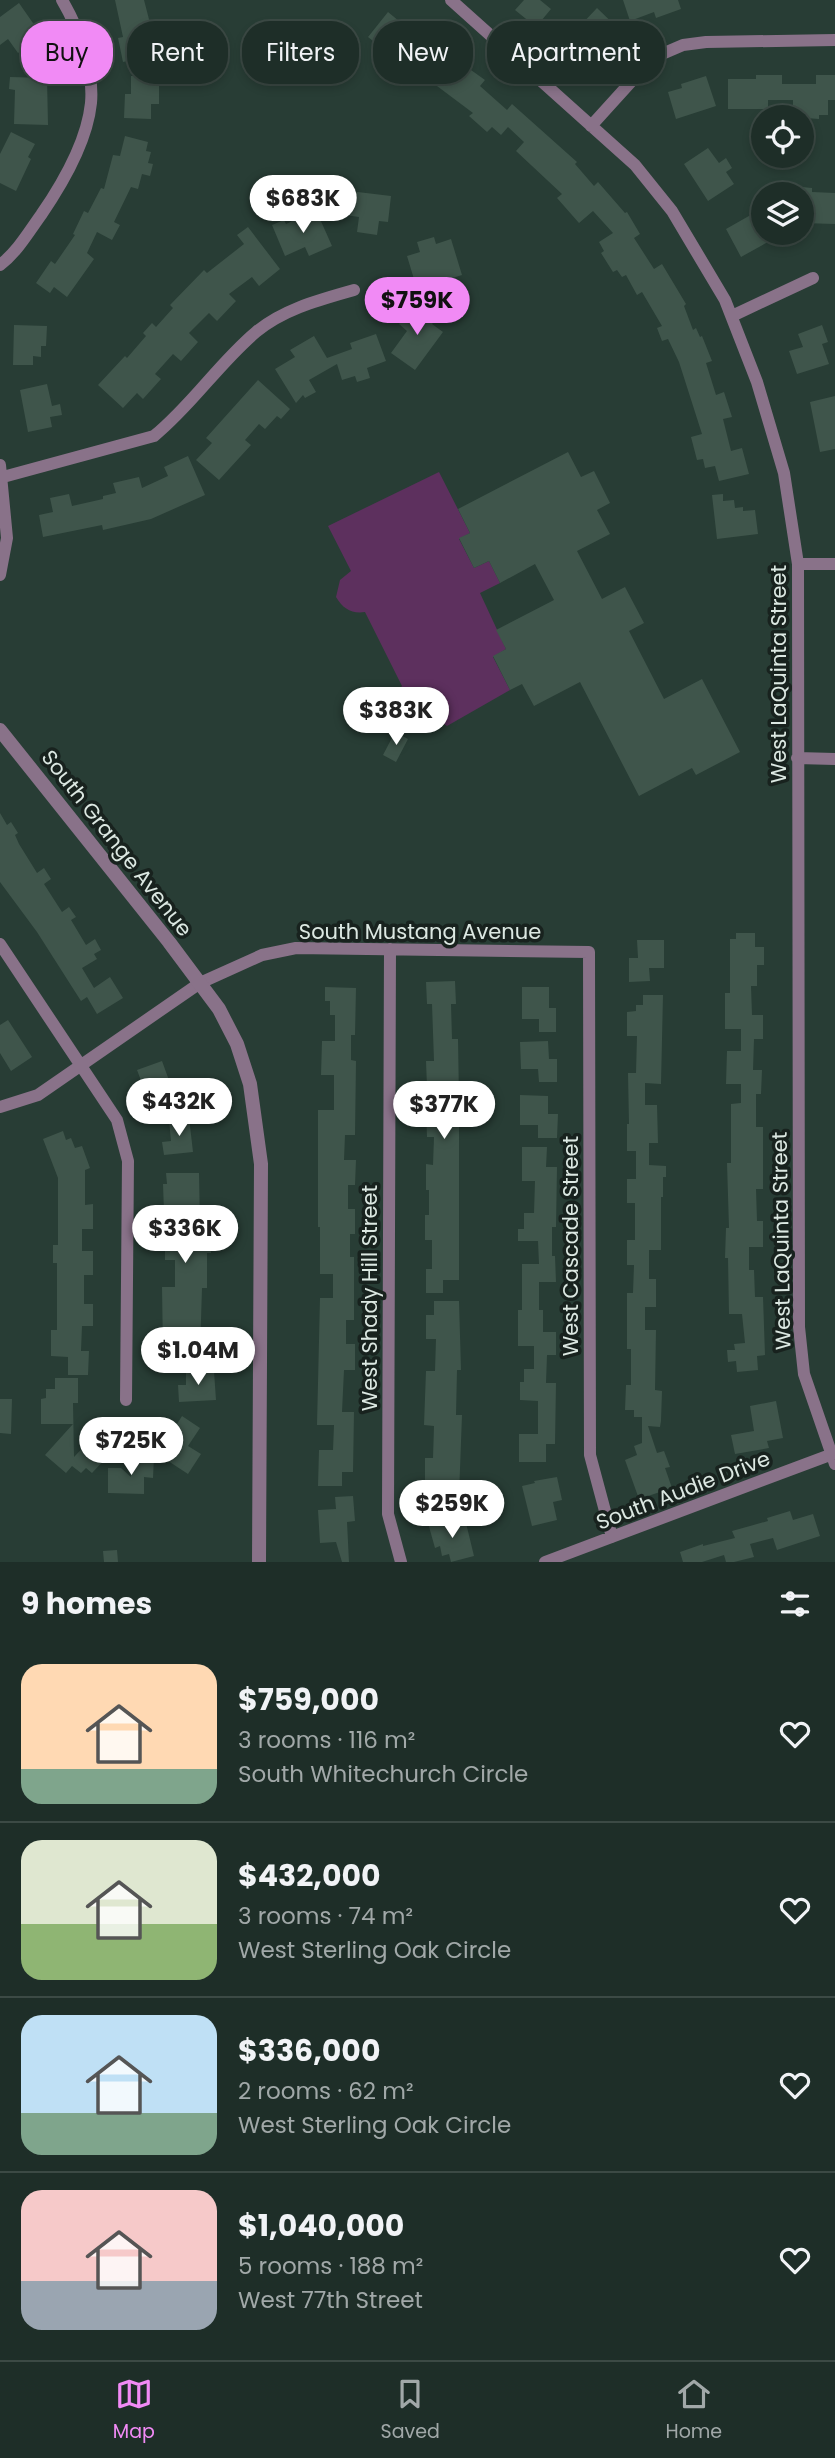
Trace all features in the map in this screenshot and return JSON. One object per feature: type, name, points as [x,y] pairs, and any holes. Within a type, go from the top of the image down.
[{"type":"street","points":[[0,265],[15,251],[75,158],[91,102],[87,61],[70,13],[62,0]]},
{"type":"street","name":"West LaQuinta Street","points":[[451,0],[635,165],[672,211],[732,316],[757,382],[784,473],[798,564],[799,1327],[804,1374],[834,1457]]},
{"type":"street","points":[[592,126],[639,73],[662,54],[682,45],[706,42],[835,40]]},
{"type":"street","points":[[732,316],[813,278]]},
{"type":"street","points":[[0,576],[7,538],[1,471],[155,436],[256,332],[304,304],[354,290]]},
{"type":"street","points":[[798,564],[835,564]]},
{"type":"street","name":"South Grange Avenue","points":[[0,730],[219,1009],[237,1044],[250,1084],[260,1154],[259,1562]]},
{"type":"street","points":[[797,758],[835,759]]},
{"type":"street","points":[[0,944],[117,1120],[128,1161],[126,1400]]},
{"type":"street","name":"South Mustang Avenue","points":[[0,1107],[38,1095],[200,983],[262,955],[296,948],[589,952]]},
{"type":"street","name":"West Shady Hill Street","points":[[390,949],[388,1514],[401,1562]]},
{"type":"street","name":"West Cascade Street","points":[[589,952],[590,1455],[612,1537]]},
{"type":"street","name":"South Audie Drive","points":[[545,1562],[834,1457]]},
{"type":"shaded area","points":[[439,472],[470,533],[459,539],[474,568],[489,561],[500,583],[480,593],[506,649],[493,657],[510,690],[447,726],[434,717],[425,724],[415,726],[407,725],[396,714],[394,705],[402,686],[365,612],[348,610],[336,597],[340,580],[351,571],[328,526]]},
{"type":"building","points":[[115,0],[144,0],[149,21],[127,21],[127,61],[123,62],[118,38],[123,37]]},
{"type":"building","points":[[524,0],[540,0],[551,9],[541,21],[529,21],[515,10]]},
{"type":"building","points":[[623,0],[678,0],[681,9],[656,18],[654,12],[630,21]]},
{"type":"building","points":[[19,3],[32,21],[21,21],[21,51],[18,53],[8,39],[0,45],[0,17]]},
{"type":"building","points":[[597,8],[610,21],[585,21]]},
{"type":"building","points":[[388,12],[399,21],[381,21]]},
{"type":"building","points":[[473,71],[485,80],[480,86],[507,110],[512,104],[577,162],[575,164],[594,186],[598,182],[625,213],[627,212],[640,234],[634,238],[654,269],[662,264],[686,304],[684,306],[693,330],[696,328],[700,337],[702,336],[712,361],[706,363],[716,395],[724,392],[732,417],[723,419],[731,451],[742,448],[749,474],[719,481],[715,466],[705,468],[703,459],[697,460],[691,437],[702,434],[679,362],[668,339],[662,341],[657,328],[662,326],[642,292],[637,295],[626,275],[622,277],[617,270],[613,272],[601,253],[604,251],[599,242],[613,233],[593,211],[579,223],[557,198],[562,194],[516,151],[524,142],[508,127],[501,135],[492,127],[487,132],[469,116],[473,113],[434,84],[473,84]]},
{"type":"building","points":[[756,75],[782,75],[782,84],[816,84],[816,75],[835,75],[835,100],[828,100],[828,115],[819,115],[819,119],[814,119],[814,105],[793,105],[793,100],[768,100],[768,105],[751,105],[751,109],[728,109],[728,79],[756,79]]},
{"type":"building","points":[[706,76],[716,106],[676,119],[668,92],[682,88],[681,84]]},
{"type":"building","points":[[10,77],[21,77],[21,84],[47,84],[48,125],[14,124],[15,90],[9,89]]},
{"type":"building","points":[[131,84],[159,84],[159,104],[151,104],[151,119],[124,118],[125,94],[131,94]]},
{"type":"building","points":[[11,132],[35,144],[16,191],[0,183],[0,154]]},
{"type":"building","points":[[125,136],[148,142],[146,151],[151,152],[148,163],[153,164],[150,176],[142,174],[138,189],[131,187],[114,222],[120,225],[112,240],[97,232],[87,253],[94,259],[67,297],[54,287],[50,293],[36,283],[51,261],[55,264],[75,235],[73,234],[84,211],[88,213],[101,188],[104,189],[113,155],[120,156]]},
{"type":"building","points":[[708,148],[719,163],[726,158],[732,168],[726,172],[734,184],[708,201],[684,164]]},
{"type":"building","points":[[341,190],[391,196],[388,222],[379,221],[377,235],[357,232],[359,217],[338,214]]},
{"type":"building","points":[[814,192],[835,193],[835,224],[814,223]]},
{"type":"building","points":[[316,210],[332,246],[309,256],[305,247],[285,256],[272,225],[284,220],[286,224]]},
{"type":"building","points":[[751,215],[751,245],[762,245],[741,257],[726,229]]},
{"type":"building","points":[[248,227],[280,269],[259,286],[252,277],[229,294],[236,301],[217,321],[209,313],[189,333],[198,342],[181,361],[173,354],[155,374],[161,379],[143,399],[137,393],[123,408],[98,385],[125,356],[127,358],[146,336],[143,333],[152,323],[156,327],[173,308],[170,305],[204,270],[207,273],[244,244],[237,235]]},
{"type":"building","points":[[434,237],[436,244],[451,239],[462,275],[417,289],[407,256],[420,252],[417,242]]},
{"type":"building","points":[[414,304],[436,319],[432,324],[443,332],[415,370],[391,353],[407,331],[399,324]]},
{"type":"building","points":[[14,325],[47,326],[46,346],[41,346],[41,357],[33,356],[33,365],[13,365]]},
{"type":"building","points":[[822,325],[828,342],[822,344],[829,364],[797,374],[789,351],[803,347],[798,334]]},
{"type":"building","points":[[376,334],[386,361],[367,368],[370,378],[357,382],[355,376],[342,380],[337,364],[309,380],[316,392],[305,398],[303,395],[296,403],[275,369],[295,357],[290,350],[314,336],[327,358],[352,349],[350,343]]},
{"type":"building","points":[[258,380],[290,409],[281,419],[277,416],[265,429],[259,424],[245,440],[251,445],[219,480],[196,460],[212,443],[206,438]]},
{"type":"building","points":[[47,384],[52,406],[60,404],[62,415],[50,417],[52,427],[28,432],[20,390]]},
{"type":"building","points":[[835,396],[835,449],[820,452],[810,402]]},
{"type":"building","points":[[568,452],[581,477],[594,471],[610,503],[597,510],[610,534],[577,551],[602,599],[625,587],[644,623],[629,631],[664,699],[702,679],[740,752],[696,775],[692,768],[639,796],[580,682],[534,706],[522,684],[510,690],[493,656],[506,649],[496,630],[554,600],[535,564],[500,583],[489,561],[474,568],[459,538],[470,533],[458,509]]},
{"type":"building","points":[[188,456],[205,495],[151,519],[103,530],[102,525],[43,537],[39,515],[53,512],[50,498],[69,494],[72,506],[103,499],[103,496],[116,493],[113,483],[139,477],[142,488],[168,476],[164,467]]},
{"type":"building","points":[[723,494],[723,501],[734,500],[735,508],[743,507],[743,511],[755,510],[758,534],[717,539],[712,495]]},
{"type":"building","points":[[395,732],[408,739],[396,762],[383,755]]},
{"type":"building","points":[[0,813],[7,825],[11,822],[18,833],[15,835],[19,844],[37,873],[44,868],[51,879],[44,884],[62,912],[69,907],[76,917],[71,920],[86,945],[95,939],[101,950],[94,954],[97,959],[82,968],[94,988],[110,977],[123,998],[97,1014],[87,997],[81,1001],[37,932],[0,882]]},
{"type":"building","points":[[736,933],[755,933],[755,947],[764,947],[764,965],[757,965],[757,986],[751,986],[752,1015],[763,1015],[763,1039],[754,1039],[753,1070],[762,1070],[761,1094],[756,1094],[756,1127],[763,1127],[763,1189],[756,1189],[757,1221],[763,1221],[763,1247],[749,1247],[749,1270],[754,1270],[755,1297],[763,1297],[765,1355],[757,1356],[758,1370],[737,1372],[736,1361],[728,1362],[727,1350],[735,1350],[734,1344],[745,1343],[742,1314],[729,1314],[728,1258],[725,1258],[726,1228],[729,1228],[727,1163],[731,1163],[731,1104],[741,1103],[741,1084],[726,1084],[727,1051],[741,1051],[741,1029],[725,1029],[725,993],[730,993],[730,939],[736,939]]},
{"type":"building","points":[[637,940],[664,940],[664,968],[649,968],[650,981],[629,982],[629,958],[638,958]]},
{"type":"building","points":[[455,981],[456,1004],[451,1004],[452,1039],[458,1039],[459,1098],[467,1098],[468,1111],[459,1111],[459,1280],[443,1280],[443,1293],[426,1293],[426,1269],[432,1269],[432,1240],[425,1240],[425,1215],[429,1215],[426,1164],[433,1165],[434,1137],[427,1137],[426,1111],[434,1111],[433,1087],[427,1087],[426,1061],[434,1061],[432,1004],[427,1004],[426,982]]},
{"type":"building","points":[[325,987],[356,988],[355,1035],[351,1035],[351,1060],[356,1061],[355,1135],[345,1135],[344,1160],[356,1160],[355,1185],[348,1185],[348,1209],[355,1209],[355,1234],[350,1234],[350,1257],[354,1257],[354,1320],[346,1320],[346,1344],[355,1344],[355,1370],[344,1370],[342,1412],[354,1412],[353,1472],[342,1472],[342,1486],[318,1486],[319,1450],[333,1450],[334,1425],[317,1425],[320,1298],[333,1298],[333,1274],[320,1274],[318,1227],[318,1110],[334,1110],[334,1075],[321,1075],[322,1041],[335,1041],[335,1015],[330,1015],[330,1001],[325,1001]]},
{"type":"building","points":[[522,987],[549,987],[549,1008],[556,1008],[556,1032],[539,1032],[539,1019],[522,1019]]},
{"type":"building","points":[[643,995],[663,995],[661,1084],[645,1083],[645,1105],[657,1105],[658,1143],[649,1143],[649,1165],[666,1166],[661,1197],[661,1250],[649,1250],[649,1279],[656,1279],[656,1307],[645,1307],[645,1330],[656,1330],[655,1390],[662,1391],[661,1421],[660,1427],[648,1426],[657,1453],[664,1451],[670,1467],[665,1468],[672,1488],[639,1499],[625,1460],[637,1455],[634,1446],[642,1443],[642,1417],[634,1417],[634,1410],[625,1410],[626,1385],[631,1385],[631,1349],[627,1349],[627,1293],[633,1293],[634,1265],[627,1265],[627,1240],[635,1240],[635,1203],[627,1203],[627,1179],[636,1179],[636,1151],[627,1151],[628,1073],[636,1073],[637,1036],[627,1036],[627,1012],[636,1011],[636,1005],[643,1005]]},
{"type":"building","points":[[8,1020],[32,1057],[11,1071],[0,1053],[0,1025]]},
{"type":"building","points":[[548,1041],[549,1059],[557,1059],[557,1082],[539,1082],[538,1069],[521,1069],[520,1042]]},
{"type":"building","points":[[162,1061],[174,1094],[170,1096],[174,1108],[154,1115],[137,1070]]},
{"type":"building","points":[[520,1095],[548,1096],[548,1114],[558,1114],[557,1138],[538,1138],[538,1125],[520,1125]]},
{"type":"building","points":[[189,1117],[193,1152],[164,1155],[162,1142],[171,1141],[169,1120]]},
{"type":"building","points":[[63,1131],[66,1140],[71,1138],[75,1148],[82,1146],[90,1168],[85,1170],[85,1205],[93,1204],[93,1229],[82,1229],[82,1251],[93,1251],[93,1275],[84,1275],[84,1304],[93,1304],[93,1326],[82,1326],[81,1351],[89,1351],[88,1375],[68,1375],[68,1357],[51,1356],[51,1330],[57,1330],[57,1263],[53,1263],[53,1245],[58,1245],[58,1178],[43,1139]]},
{"type":"building","points":[[522,1147],[547,1147],[546,1167],[557,1167],[556,1227],[552,1227],[552,1256],[555,1256],[556,1282],[539,1282],[539,1310],[543,1310],[543,1332],[556,1332],[556,1355],[547,1355],[546,1383],[556,1383],[555,1444],[546,1444],[546,1462],[519,1462],[519,1434],[538,1434],[538,1401],[520,1400],[520,1382],[524,1382],[524,1369],[534,1369],[534,1346],[518,1346],[518,1310],[522,1310],[522,1264],[539,1264],[538,1241],[518,1241],[518,1229],[524,1229],[524,1213],[534,1213],[535,1181],[522,1181]]},
{"type":"building","points":[[166,1173],[199,1173],[200,1224],[205,1224],[205,1234],[211,1234],[211,1253],[207,1253],[207,1288],[202,1288],[200,1352],[163,1351],[162,1287],[175,1287],[175,1260],[165,1260],[165,1235],[176,1235],[176,1212],[164,1212],[163,1184],[167,1184]]},
{"type":"building","points":[[434,1301],[459,1301],[461,1370],[457,1370],[456,1415],[462,1415],[459,1496],[434,1496],[434,1482],[425,1482],[425,1458],[433,1458],[434,1426],[424,1425],[426,1371],[435,1371],[436,1339],[426,1339],[426,1315],[434,1315]]},
{"type":"building","points":[[214,1371],[216,1400],[179,1402],[178,1385],[186,1385],[186,1373]]},
{"type":"building","points":[[55,1378],[78,1378],[78,1403],[73,1403],[74,1457],[90,1440],[108,1456],[92,1473],[86,1468],[81,1473],[72,1466],[66,1473],[45,1455],[73,1424],[41,1424],[41,1399],[46,1398],[46,1389],[55,1389]]},
{"type":"building","points":[[0,1399],[12,1399],[11,1434],[0,1433]]},
{"type":"building","points":[[776,1401],[783,1438],[767,1441],[769,1448],[735,1454],[731,1435],[754,1431],[750,1406]]},
{"type":"building","points":[[182,1416],[200,1428],[188,1446],[201,1454],[188,1474],[162,1457],[175,1438],[170,1435]]},
{"type":"building","points":[[131,1456],[154,1457],[153,1478],[144,1477],[144,1494],[108,1493],[108,1468],[121,1468],[131,1477]]},
{"type":"building","points":[[557,1477],[562,1500],[553,1502],[557,1520],[532,1526],[522,1486]]},
{"type":"building","points":[[353,1496],[355,1521],[347,1522],[349,1562],[342,1562],[336,1542],[320,1543],[318,1510],[336,1509],[335,1497]]},
{"type":"building","points":[[790,1511],[793,1520],[813,1514],[820,1536],[777,1550],[773,1538],[750,1544],[754,1557],[734,1562],[726,1562],[724,1555],[702,1562],[683,1562],[680,1552],[735,1538],[732,1531],[768,1521],[767,1518]]},
{"type":"building","points":[[448,1518],[450,1527],[466,1523],[474,1556],[451,1562],[449,1554],[442,1556],[440,1546],[435,1548],[428,1523]]},
{"type":"building","points":[[117,1550],[118,1562],[104,1562],[103,1551]]}]
